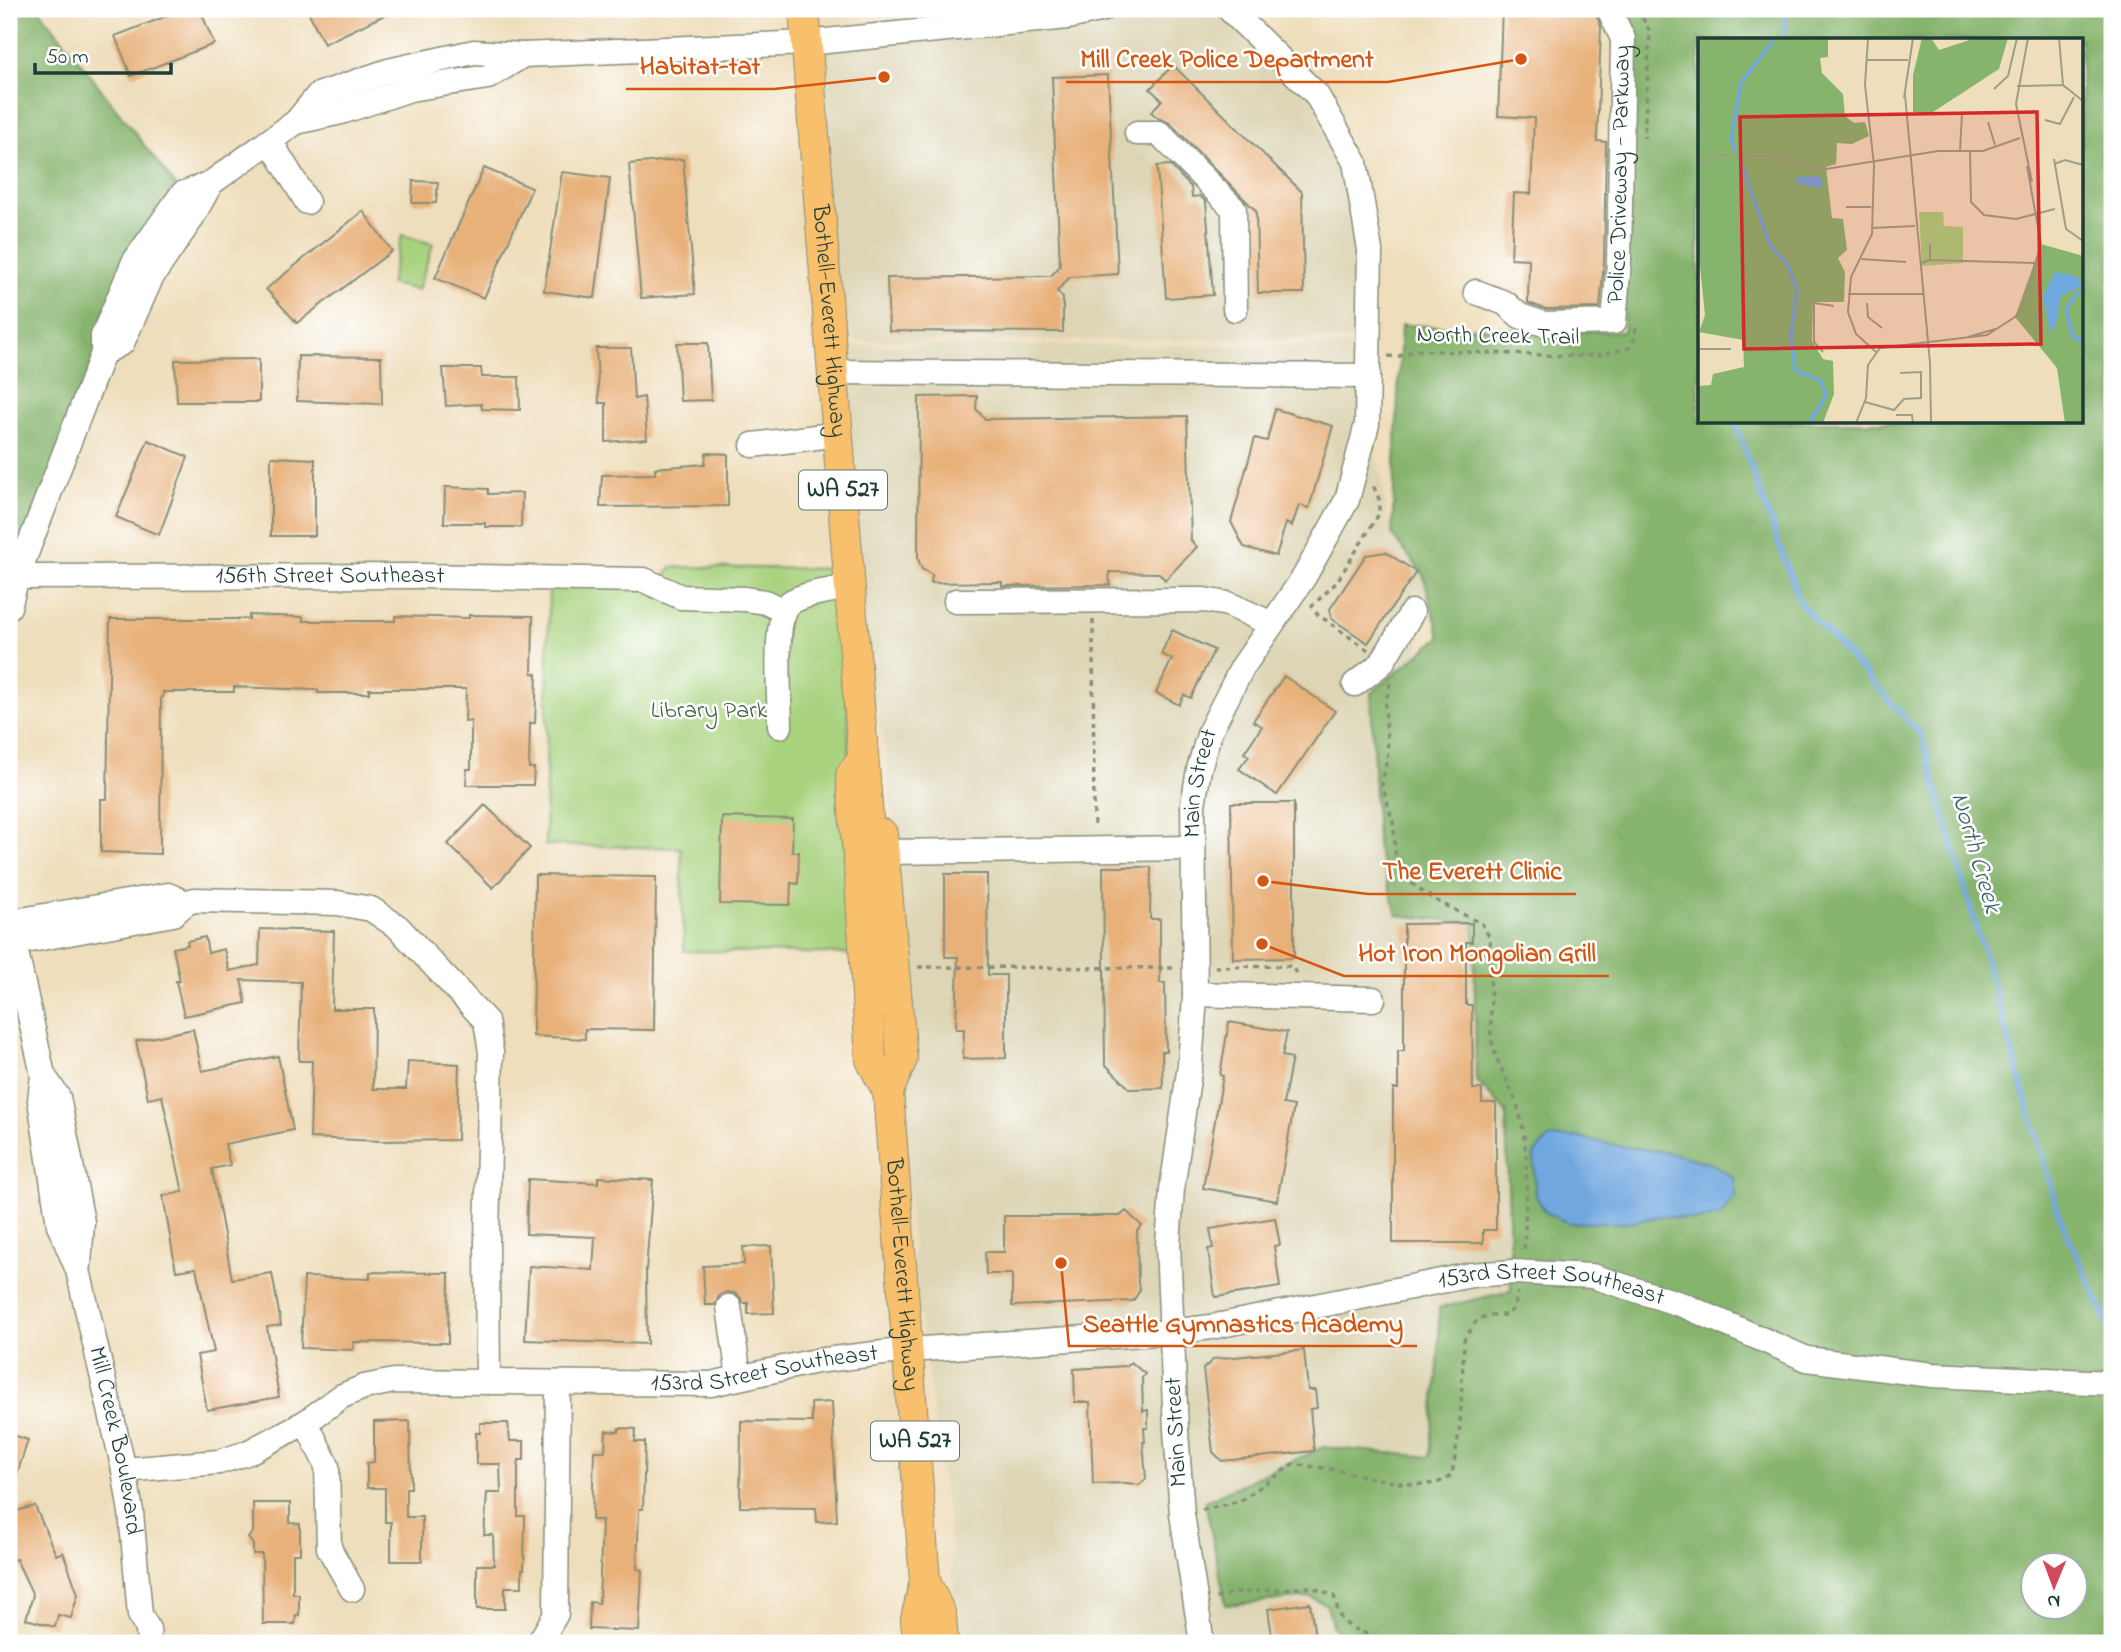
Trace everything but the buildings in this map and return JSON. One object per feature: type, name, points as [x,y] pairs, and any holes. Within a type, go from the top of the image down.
[{"type":"main road","name":"Bothell-Everett Highway","points":[[804,9],[863,758],[877,775],[902,1059],[888,1092]]},
{"type":"main road","name":"Bothell-Everett Highway","points":[[863,758],[851,775],[871,1060],[888,1092],[909,1350],[925,1581],[916,1619],[918,1643]]},
{"type":"main road","name":"Bothell-Everett Highway","points":[[925,1581],[941,1615],[943,1643]]},
{"type":"street","points":[[12,595],[103,353],[103,336],[134,262],[182,194],[211,183],[270,141],[296,122],[318,95],[388,71],[474,52],[523,55],[806,43],[1003,16],[1068,17],[1103,9]]},
{"type":"street","name":"Main Street","points":[[1202,1643],[1182,1514],[1169,1234],[1172,1189],[1190,1065],[1195,994],[1193,805],[1199,769],[1210,731],[1242,668],[1304,577],[1347,500],[1367,424],[1368,376],[1370,250],[1355,162],[1316,94],[1229,9]]},
{"type":"street","name":"Police Driveway - Parkway","points":[[1476,292],[1505,303],[1520,316],[1544,324],[1614,322],[1619,262],[1623,39],[1609,9]]},
{"type":"street","points":[[1137,133],[1159,132],[1234,209],[1234,309]]},
{"type":"street","points":[[270,141],[307,202]]},
{"type":"street","points":[[834,372],[1368,376]]},
{"type":"street","points":[[753,445],[839,435]]},
{"type":"street","name":"156th Street Southeast","points":[[12,595],[447,576],[644,580],[681,597],[745,599],[765,602],[782,610]]},
{"type":"street","points":[[780,726],[778,636],[782,610],[789,603],[814,594],[850,587]]},
{"type":"street","points":[[956,601],[1204,600],[1227,604],[1272,624]]},
{"type":"street","points":[[1355,684],[1381,664],[1412,612]]},
{"type":"street","points":[[883,852],[1192,848]]},
{"type":"street","points":[[10,931],[127,912],[168,895],[186,903],[194,900],[337,903],[371,909],[398,927],[486,1021],[491,1052],[487,1229],[488,1382]]},
{"type":"street","name":"Mill Creek Boulevard","points":[[10,931],[43,1075],[58,1097],[80,1209],[82,1222],[78,1270],[124,1470],[131,1512],[140,1615],[148,1629],[149,1643]]},
{"type":"street","points":[[1195,994],[1373,999]]},
{"type":"street","name":"153rd Street Southeast","points":[[124,1470],[219,1462],[247,1453],[306,1422],[342,1396],[364,1387],[394,1381],[711,1384],[816,1361],[909,1350],[1211,1327],[1471,1275],[1523,1273],[1592,1276],[1683,1306],[1807,1359],[1932,1375],[2112,1383]]},
{"type":"street","points":[[729,1307],[739,1377]]},
{"type":"street","points":[[539,1643],[556,1614],[558,1384]]},
{"type":"street","points":[[306,1422],[327,1466],[329,1548],[352,1589]]},
{"type":"street","name":"Mill Creek Boulevard","points":[[135,1643],[134,1628],[140,1615]]},
{"type":"path","points":[[1639,9],[1650,32],[1644,142]]},
{"type":"path","name":"North Creek Trail","points":[[1386,356],[1397,357],[1415,350],[1599,355],[1629,348],[1634,339],[1637,318]]},
{"type":"path","points":[[1199,1511],[1240,1501],[1293,1464],[1329,1468],[1407,1484],[1447,1480],[1451,1474],[1460,1426],[1464,1340],[1477,1320],[1488,1315],[1506,1315],[1514,1308],[1523,1273],[1526,1146],[1517,1108],[1494,1053],[1491,1038],[1490,938],[1482,924],[1435,900],[1402,877],[1396,867],[1394,826],[1382,784],[1388,753],[1385,706],[1392,675],[1369,651],[1317,614],[1312,606],[1336,583],[1379,514],[1379,499],[1371,479]]},
{"type":"path","points":[[1093,601],[1094,849]]},
{"type":"path","points":[[1209,967],[1290,966],[1300,977],[1312,977]]},
{"type":"path","points":[[894,967],[1182,968]]},
{"type":"path","points":[[1213,1599],[1233,1593],[1311,1587],[1334,1596],[1341,1618],[1356,1630],[1375,1635],[1387,1643]]},
{"type":"shaded area","points":[[1103,9],[1229,9],[1316,94],[1355,162],[1368,339],[832,341],[806,43]]},
{"type":"shaded area","points":[[1362,345],[1360,413],[1382,476],[1387,521],[1433,571],[1415,670],[1513,937],[1533,1237],[1375,1643],[959,1643],[947,1512],[915,1281],[903,1111],[914,1042],[884,739],[870,693],[842,346]]},
{"type":"green space","points":[[9,9],[39,9],[182,194],[9,607]]},
{"type":"green space","points":[[1618,9],[2112,9],[2112,1643],[1366,1643],[1353,1641],[1333,1628],[1327,1605],[1310,1597],[1226,1605],[1205,1501],[1323,1447],[1430,1457],[1439,1352],[1439,1308],[1511,1291],[1506,1112],[1476,1080],[1474,923],[1397,915],[1377,846],[1371,693],[1440,637],[1423,574],[1392,535],[1401,325],[1623,332],[1636,48]]},
{"type":"green space","points":[[402,235],[433,244],[418,290],[390,284]]},
{"type":"green space","name":"Library Park","points":[[671,567],[843,569],[856,954],[684,951],[681,848],[545,845],[549,585],[662,580]]},
{"type":"water","points":[[1575,1137],[1672,1153],[1712,1164],[1734,1178],[1736,1194],[1720,1216],[1696,1220],[1660,1216],[1625,1223],[1568,1223],[1545,1212],[1535,1194],[1534,1154],[1549,1138]]},
{"type":"waterway","name":"North Creek","points":[[1785,9],[1785,38]]},
{"type":"waterway","name":"North Creek","points":[[1736,424],[1800,603],[1921,735],[2060,1218],[2112,1332]]},
{"type":"place","name":"Mill Creek Police Department","points":[[1521,59]]},
{"type":"place","name":"Habitat-tat","points":[[884,77]]},
{"type":"place","name":"The Everett Clinic","points":[[1263,881]]},
{"type":"place","name":"Hot Iron Mongolian Grill","points":[[1262,944]]},
{"type":"place","name":"Seattle Gymnastics Academy","points":[[1061,1263]]}]
